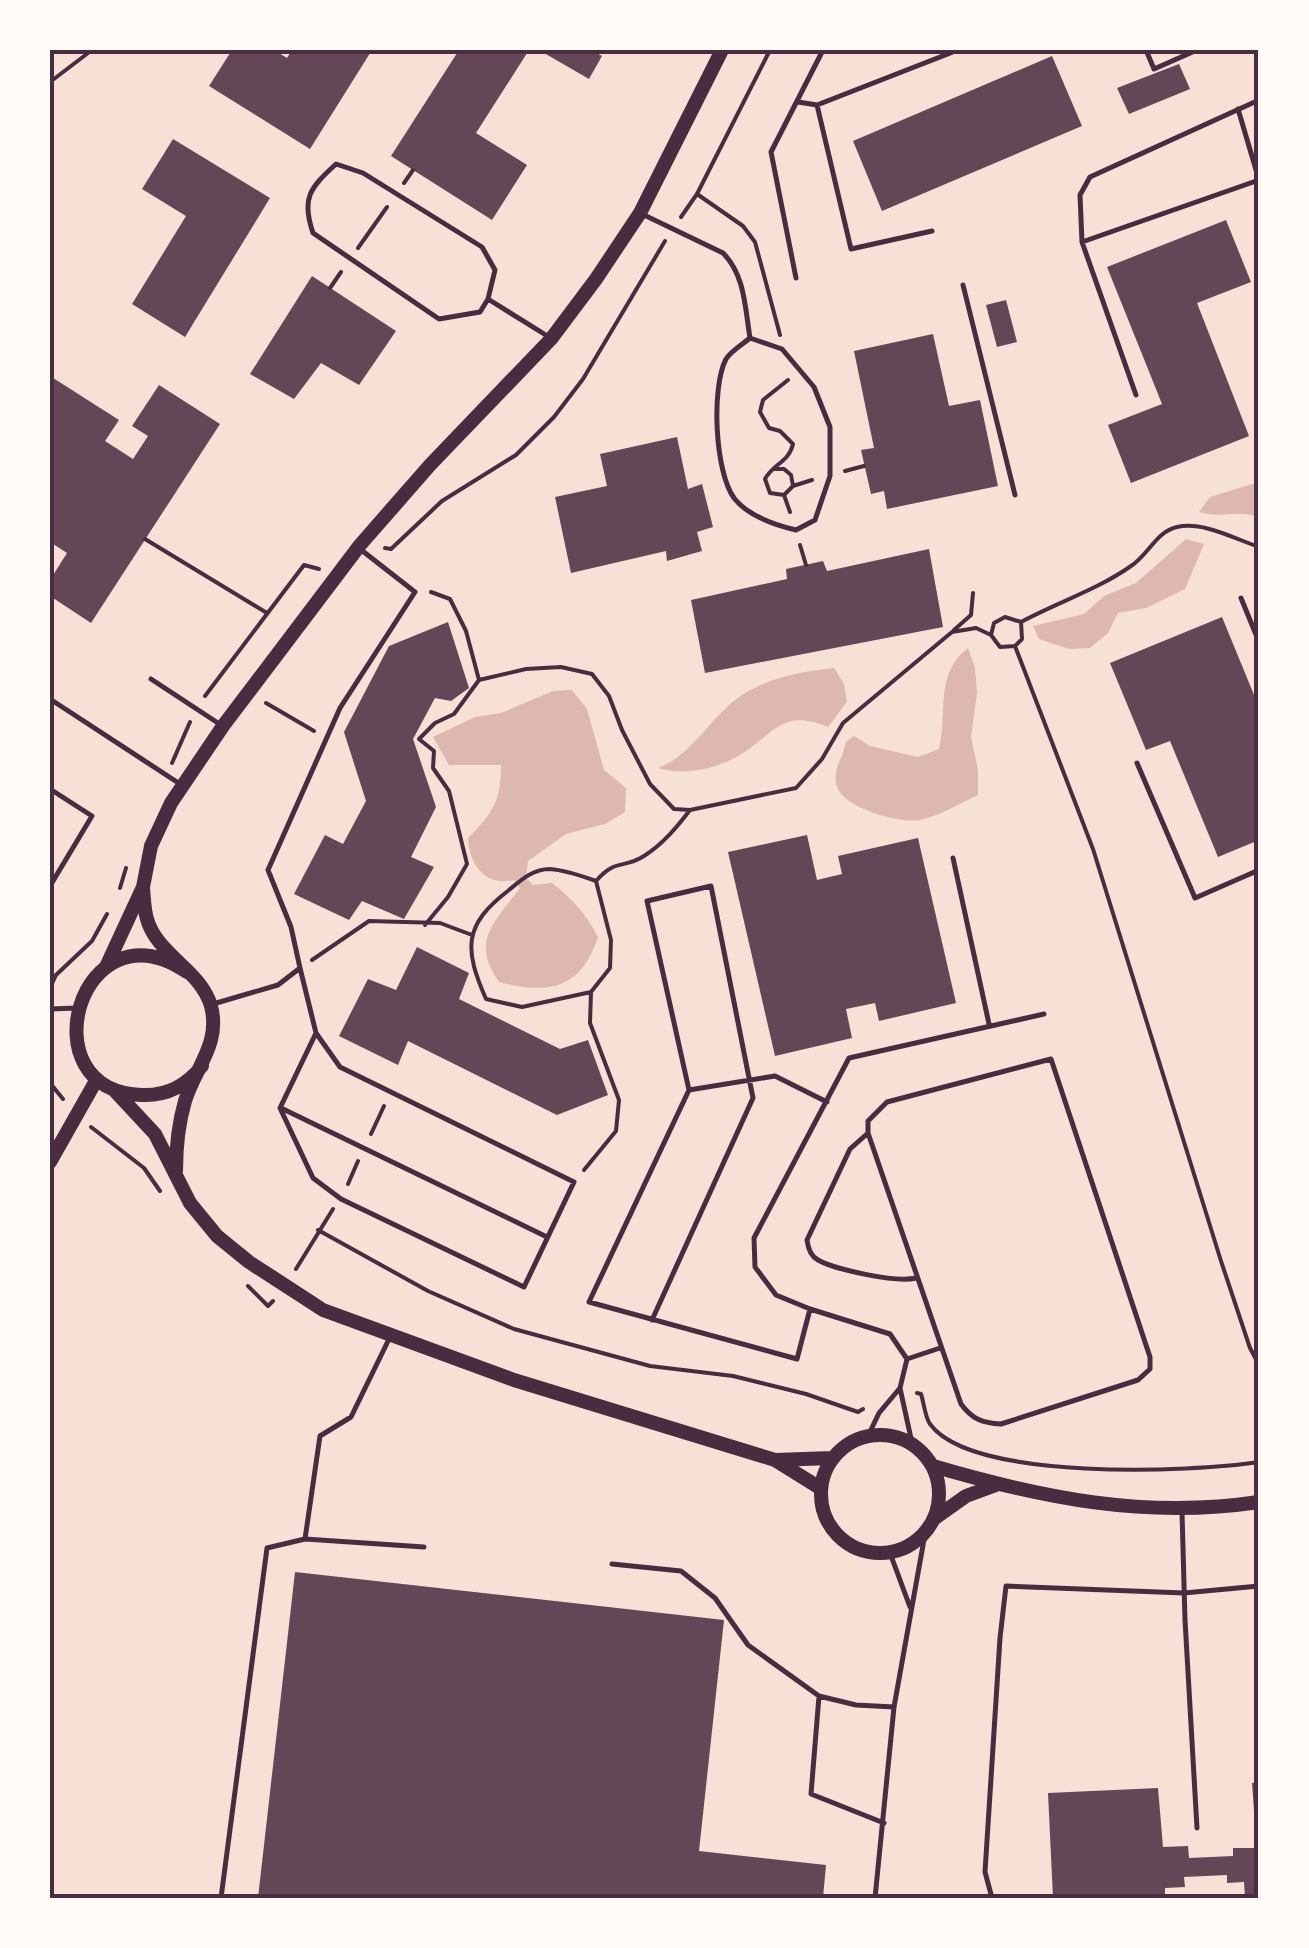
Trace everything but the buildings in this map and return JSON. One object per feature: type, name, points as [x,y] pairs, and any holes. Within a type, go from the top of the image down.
[{"type":"street","points":[[106,967],[143,887],[152,846],[171,803],[359,546],[430,465],[551,339],[640,213],[722,50]]},
{"type":"street","points":[[143,887],[147,922],[163,947],[204,990],[210,1005],[212,1045],[186,1098],[176,1136],[176,1173]]},
{"type":"street","points":[[187,972],[162,960],[139,956],[106,967],[92,978],[77,1008],[76,1037],[82,1058],[97,1080],[114,1090],[155,1134],[190,1202],[217,1236],[324,1310],[514,1380],[775,1460],[820,1488]]},
{"type":"street","points":[[114,1090],[153,1096],[173,1090],[202,1066]]},
{"type":"street","points":[[50,1162],[97,1080]]},
{"type":"street","points":[[933,1466],[940,1497],[935,1518],[925,1534],[910,1546],[872,1554],[837,1536],[826,1520],[820,1488],[832,1458],[853,1440],[887,1435],[912,1444],[933,1466],[996,1484],[1109,1507],[1182,1509],[1259,1502]]},
{"type":"street","points":[[775,1460],[832,1458]]},
{"type":"street","points":[[935,1518],[966,1496],[996,1484]]},
{"type":"lane","points":[[796,278],[771,152],[823,50]]},
{"type":"lane","points":[[798,102],[817,105],[958,50]]},
{"type":"lane","points":[[1146,50],[1154,69],[1197,50]]},
{"type":"lane","points":[[1136,394],[1082,242],[1080,196],[1090,178],[1259,100]]},
{"type":"lane","points":[[817,105],[851,249],[932,231]]},
{"type":"lane","points":[[1082,242],[1259,180],[1238,109]]},
{"type":"lane","points":[[336,164],[364,172],[482,248],[496,270],[480,312],[439,319],[350,259],[313,234],[305,210],[314,184],[336,164]]},
{"type":"lane","points":[[640,213],[723,252],[733,263],[741,282],[750,338]]},
{"type":"lane","points":[[963,285],[1015,495]]},
{"type":"lane","points":[[488,299],[551,339]]},
{"type":"lane","points":[[750,338],[782,349],[814,387],[830,427],[830,476],[815,520],[796,530],[770,524],[734,497],[714,426],[727,358],[750,338]]},
{"type":"lane","points":[[316,1032],[280,1108],[312,1178],[341,1198],[524,1287],[574,1182],[340,1067],[316,1032],[291,927],[268,870],[340,708],[414,592],[359,546]]},
{"type":"lane","points":[[1241,598],[1259,642]]},
{"type":"lane","points":[[151,679],[224,726]]},
{"type":"lane","points":[[50,700],[183,786]]},
{"type":"lane","points":[[1137,763],[1194,898],[1259,870]]},
{"type":"lane","points":[[50,789],[92,816],[50,886]]},
{"type":"lane","points":[[952,858],[989,1024]]},
{"type":"lane","points":[[652,1320],[753,1098],[711,886],[647,901],[689,1090],[589,1302],[652,1320],[797,1359],[810,1310]]},
{"type":"lane","points":[[210,1005],[278,984],[300,968]]},
{"type":"lane","points":[[50,1009],[77,1008]]},
{"type":"lane","points":[[912,1444],[900,1388],[907,1359],[890,1334],[810,1310],[776,1294],[755,1267],[754,1238],[848,1058],[1044,1014]]},
{"type":"lane","points":[[1052,1059],[1150,1356],[1150,1369],[1138,1380],[1000,1424],[986,1423],[971,1416],[961,1404],[916,1278],[868,1133],[868,1121],[886,1102],[1052,1059]]},
{"type":"lane","points":[[689,1090],[776,1076],[827,1102]]},
{"type":"lane","points":[[280,1108],[548,1238]]},
{"type":"lane","points":[[868,1133],[850,1148],[807,1247],[818,1261],[882,1278],[916,1278]]},
{"type":"lane","points":[[305,1540],[320,1436],[351,1417],[390,1336]]},
{"type":"lane","points":[[907,1359],[940,1348]]},
{"type":"lane","points":[[868,1436],[879,1413],[900,1388]]},
{"type":"lane","points":[[1182,1509],[1197,1828]]},
{"type":"lane","points":[[875,1898],[894,1706],[925,1534]]},
{"type":"lane","points":[[221,1898],[267,1548],[305,1540],[424,1547]]},
{"type":"lane","points":[[890,1553],[911,1610]]},
{"type":"lane","points":[[612,1564],[680,1572],[715,1598],[748,1645],[819,1696],[856,1706],[894,1706]]},
{"type":"lane","points":[[992,1898],[985,1872],[1006,1586],[1184,1593],[1259,1586]]},
{"type":"lane","points":[[819,1696],[811,1794],[885,1823]]},
{"type":"path","points":[[50,82],[92,50]]},
{"type":"path","points":[[359,546],[391,549],[442,501],[516,455],[554,417],[583,379],[672,229],[698,194],[770,50]]},
{"type":"path","points":[[330,288],[413,170]]},
{"type":"path","points":[[698,194],[744,226],[755,242],[782,349]]},
{"type":"path","points":[[774,468],[784,468],[792,475],[793,486],[784,495],[774,496],[766,486],[767,474],[774,468],[790,455],[793,444],[763,420],[763,400],[800,371]]},
{"type":"path","points":[[991,635],[994,623],[1005,617],[1021,622],[1118,576],[1145,557],[1159,536],[1175,527],[1198,526],[1259,547]]},
{"type":"path","points":[[145,539],[267,613]]},
{"type":"path","points":[[414,592],[436,592],[450,599],[466,631],[479,680]]},
{"type":"path","points":[[425,924],[448,897],[467,864],[449,792],[433,768],[434,751],[419,739],[435,723],[454,714],[479,680],[526,669],[562,667],[592,674],[609,696],[650,784],[674,809],[690,810],[796,788],[822,759],[843,723],[970,615],[974,593]]},
{"type":"path","points":[[952,632],[976,628],[991,635],[1000,647],[1015,646],[1022,639],[1021,622]]},
{"type":"path","points":[[1015,646],[1099,866],[1221,1262],[1259,1365]]},
{"type":"path","points":[[250,694],[326,738]]},
{"type":"path","points":[[596,880],[610,865],[642,858],[672,834],[690,810]]},
{"type":"path","points":[[591,992],[522,1008],[486,999],[471,965],[472,935],[488,906],[529,874],[548,869],[596,880]]},
{"type":"path","points":[[574,1182],[616,1131],[619,1100],[590,1023],[591,992],[610,968],[611,940],[596,880]]},
{"type":"path","points":[[300,968],[369,921],[440,923],[472,935]]},
{"type":"path","points":[[50,1083],[78,1114],[144,1168],[166,1198]]},
{"type":"path","points":[[242,1280],[268,1306],[286,1287],[341,1198],[390,1093]]},
{"type":"path","points":[[318,1230],[428,1291],[514,1329],[650,1366],[733,1376],[858,1412],[872,1403]]},
{"type":"path","points":[[900,1388],[922,1394],[929,1423],[952,1442],[1004,1458],[1119,1471],[1259,1462]]},
{"type":"shaded area","points":[[1259,482],[1259,517],[1199,512],[1210,497]]},
{"type":"shaded area","points":[[1186,539],[1204,544],[1185,589],[1146,608],[1118,613],[1108,633],[1090,648],[1069,649],[1039,639],[1033,626],[1084,614],[1104,596],[1136,583]]},
{"type":"shaded area","points":[[968,648],[977,693],[971,737],[978,795],[935,816],[911,821],[874,813],[850,802],[836,781],[846,742],[854,736],[870,746],[918,757],[939,749],[946,681],[957,658]]},
{"type":"shaded area","points":[[834,668],[844,684],[847,702],[828,727],[793,721],[717,765],[693,771],[658,768],[681,755],[746,692],[782,677]]},
{"type":"shaded area","points":[[572,690],[587,709],[604,770],[626,788],[625,812],[605,824],[566,834],[528,861],[526,878],[533,885],[552,883],[584,914],[598,937],[591,954],[572,978],[548,987],[517,986],[499,982],[486,955],[486,943],[494,922],[520,888],[514,880],[487,877],[475,865],[468,838],[494,806],[501,765],[449,765],[433,737],[475,717],[501,713],[553,691]]}]
